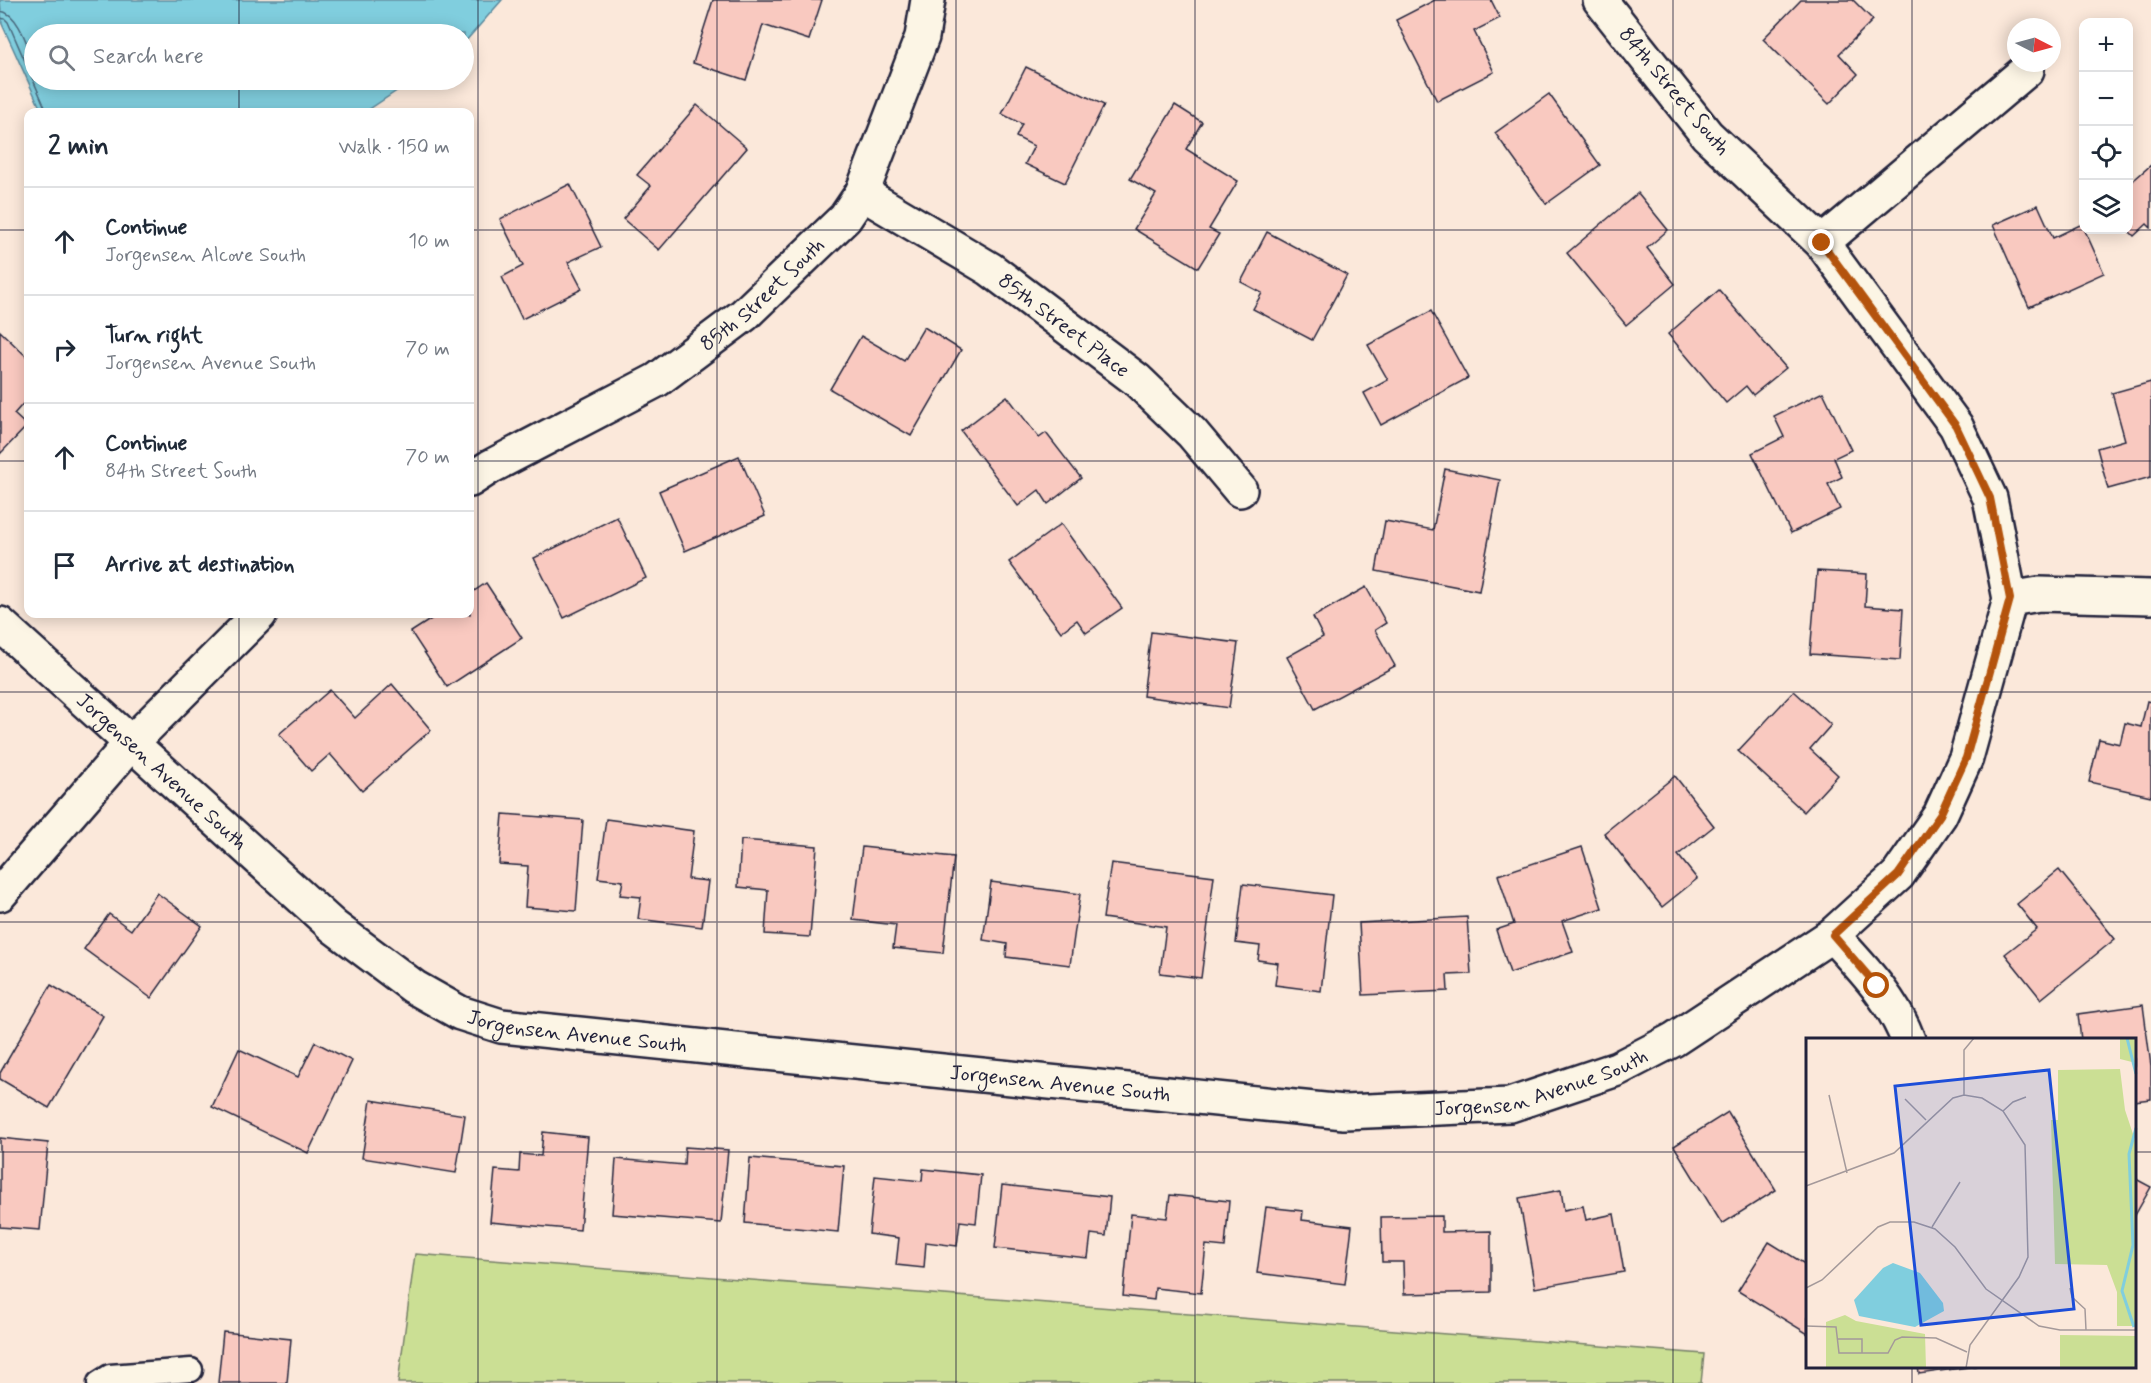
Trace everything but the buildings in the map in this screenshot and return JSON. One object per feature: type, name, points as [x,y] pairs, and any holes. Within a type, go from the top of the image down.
[{"type":"street","name":"85th Street South","points":[[474,477],[657,380],[744,315],[845,218],[861,193],[922,37],[928,0]]},
{"type":"street","name":"84th Street South","points":[[1600,0],[1707,135],[1822,243],[1956,426],[1990,498],[2010,599]]},
{"type":"street","points":[[1822,243],[2025,72]]},
{"type":"street","name":"85th Street Place","points":[[861,193],[990,269],[1137,380],[1192,433],[1240,490]]},
{"type":"street","points":[[2010,599],[2039,594],[2151,597]]},
{"type":"street","name":"Jorgensen Avenue South","points":[[0,624],[334,927],[414,987],[460,1013],[501,1026],[1344,1112],[1510,1105],[1617,1069],[1673,1040],[1833,935],[1898,875],[1940,815],[1966,758],[2010,599]]},
{"type":"street","points":[[0,894],[131,743],[257,618]]},
{"type":"street","points":[[1833,935],[1877,986],[1905,1030],[1907,1038]]},
{"type":"lane","points":[[99,1383],[110,1376],[191,1370]]},
{"type":"green space","points":[[415,1254],[1704,1354],[1701,1383],[398,1383]]},
{"type":"water","points":[[0,0],[502,0],[474,32],[474,24],[24,24],[24,72],[2,24]]},
{"type":"water","points":[[32,90],[398,90],[371,108],[40,108]]},
{"type":"route","points":[[1822,243],[1956,426],[1990,498],[2010,599],[1966,758],[1940,815],[1898,875],[1833,935],[1877,986]]}]
